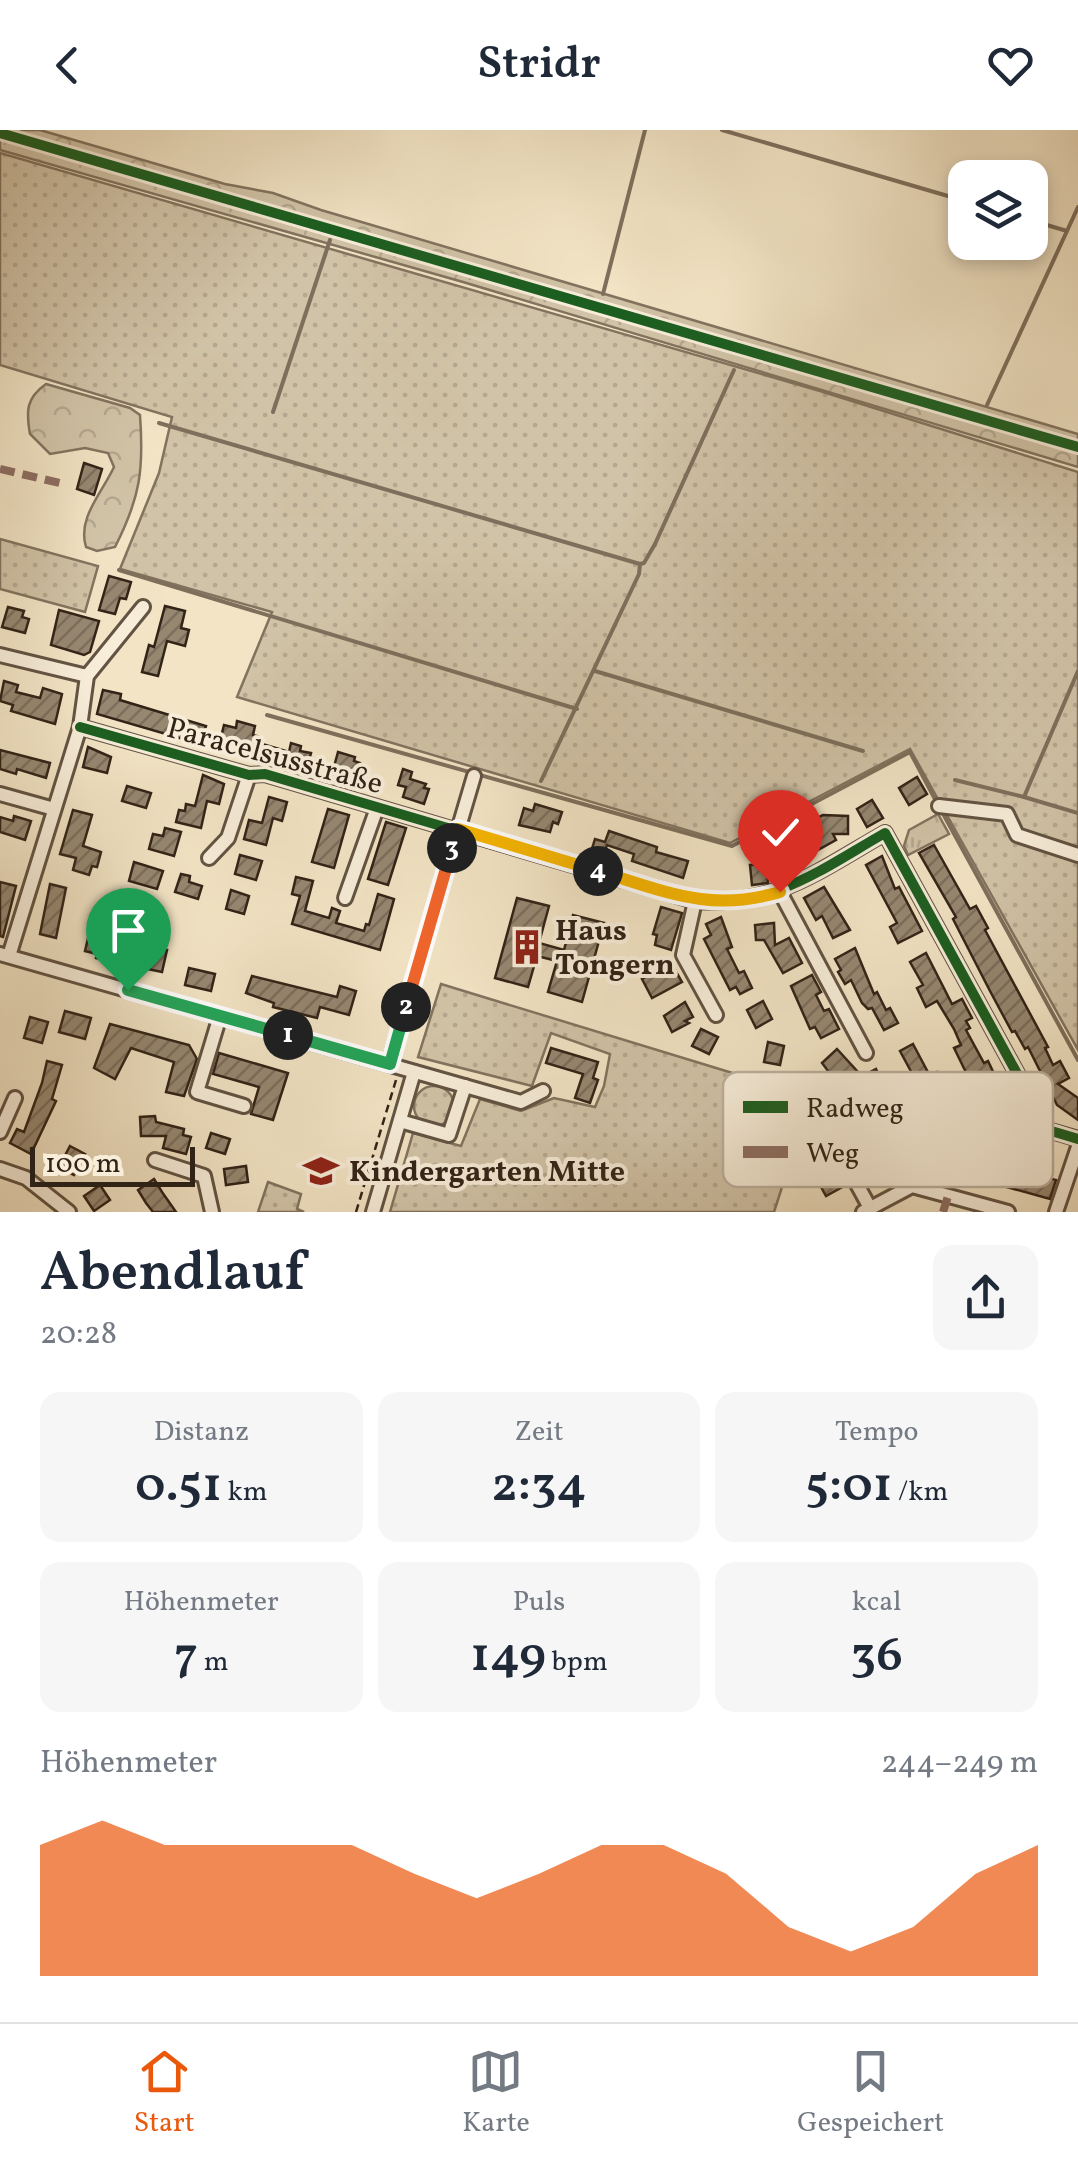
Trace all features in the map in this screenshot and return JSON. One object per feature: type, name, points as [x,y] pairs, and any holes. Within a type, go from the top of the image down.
[{"type":"street","points":[[142,607],[87,676],[80,727],[5,955],[522,1102],[543,1091]]},
{"type":"street","points":[[0,655],[87,676]]},
{"type":"street","name":"Paracelsusstraße","points":[[80,727],[249,775],[265,774],[695,901],[739,901],[780,892],[885,833],[1016,1072]]},
{"type":"street","points":[[209,858],[228,838],[249,775]]},
{"type":"street","points":[[395,1066],[474,776]]},
{"type":"street","points":[[0,794],[54,809]]},
{"type":"street","points":[[939,806],[1007,814],[1016,835],[1078,854]]},
{"type":"street","points":[[346,898],[378,808]]},
{"type":"street","points":[[780,892],[866,1053]]},
{"type":"street","points":[[695,901],[683,955],[716,1015]]},
{"type":"street","points":[[220,1016],[197,1092],[244,1106]]},
{"type":"street","points":[[373,1212],[414,1072]]},
{"type":"street","points":[[400,1121],[449,1135],[464,1086]]},
{"type":"street","points":[[0,1132],[15,1098]]},
{"type":"street","name":"Paracelsusstraße","points":[[1053,1131],[1078,1138]]},
{"type":"street","points":[[1056,1212],[1078,1147]]},
{"type":"street","points":[[155,1160],[204,1176],[212,1212]]},
{"type":"street","points":[[0,1169],[26,1178],[69,1212]]},
{"type":"street","points":[[856,1187],[867,1210],[910,1187]]},
{"type":"street","points":[[916,1187],[1008,1212]]},
{"type":"street","points":[[943,1212],[948,1196]]},
{"type":"path","points":[[0,133],[152,174],[1078,447]]},
{"type":"path","points":[[356,1212],[395,1066]]},
{"type":"green space","points":[[0,130],[40,130],[225,184],[273,193],[1078,434],[1078,467],[463,282],[0,150]]},
{"type":"green space","points":[[0,153],[820,391],[1078,472],[1078,1050],[910,749],[730,843],[237,697],[272,612],[120,569],[159,473],[172,417],[0,365]]},
{"type":"green space","points":[[46,384],[130,408],[140,415],[138,483],[115,547],[97,551],[86,547],[84,536],[92,506],[114,467],[108,453],[85,448],[50,454],[30,434],[29,406],[34,394]]},
{"type":"green space","points":[[0,539],[98,566],[85,612],[0,589]]},
{"type":"green space","points":[[938,814],[949,834],[908,855],[904,846],[909,830]]},
{"type":"green space","points":[[441,984],[729,1072],[723,1072],[723,1187],[782,1187],[774,1212],[390,1212],[413,1133],[461,1146],[480,1099],[521,1111],[554,1098],[595,1107],[610,1054],[551,1033],[532,1086],[418,1057]]},
{"type":"green space","points":[[434,1086],[448,1092],[454,1106],[448,1120],[434,1126],[420,1120],[414,1106],[420,1092]]},
{"type":"green space","points":[[268,1182],[301,1194],[297,1209],[304,1212],[258,1212]]},
{"type":"building","points":[[84,463],[102,469],[94,495],[77,489]]},
{"type":"building","points":[[109,576],[131,582],[126,599],[120,598],[115,614],[99,610]]},
{"type":"building","points":[[165,606],[185,611],[181,628],[189,630],[185,646],[167,641],[158,676],[142,672],[149,645],[154,647]]},
{"type":"building","points":[[8,607],[24,611],[22,617],[29,619],[25,633],[2,627]]},
{"type":"building","points":[[59,610],[99,621],[90,652],[84,655],[51,645]]},
{"type":"building","points":[[4,681],[18,685],[16,692],[40,698],[43,688],[62,694],[55,724],[11,711],[13,705],[0,701]]},
{"type":"building","points":[[103,690],[121,694],[120,700],[206,726],[200,744],[97,714]]},
{"type":"building","points":[[237,721],[255,726],[253,735],[260,737],[259,743],[289,752],[291,743],[301,746],[300,751],[311,753],[306,772],[269,762],[271,757],[220,741],[224,725],[236,728]]},
{"type":"building","points":[[88,747],[111,757],[107,773],[83,767]]},
{"type":"building","points":[[0,750],[50,763],[46,778],[17,769],[16,774],[0,769]]},
{"type":"building","points":[[338,752],[355,757],[354,761],[360,763],[355,781],[332,774]]},
{"type":"building","points":[[403,769],[412,772],[410,779],[426,784],[424,788],[429,789],[424,804],[403,797],[406,787],[398,785]]},
{"type":"building","points":[[203,775],[224,784],[219,804],[207,801],[201,828],[176,822],[179,810],[185,811],[186,804],[195,806]]},
{"type":"building","points":[[917,777],[927,794],[909,805],[899,788]]},
{"type":"building","points":[[127,786],[151,793],[146,808],[122,801]]},
{"type":"building","points":[[269,797],[287,802],[282,821],[273,818],[266,845],[244,839],[249,820],[262,823]]},
{"type":"building","points":[[872,800],[883,818],[867,827],[857,809]]},
{"type":"building","points":[[535,804],[562,812],[550,832],[519,825],[524,808],[533,811]]},
{"type":"building","points":[[328,809],[349,815],[334,868],[312,862]]},
{"type":"building","points":[[73,810],[92,815],[83,846],[101,852],[97,867],[92,866],[89,875],[73,870],[76,858],[60,854]]},
{"type":"building","points":[[823,815],[848,816],[848,834],[833,834],[836,840],[796,862],[787,846],[815,830],[811,821]]},
{"type":"building","points":[[14,816],[31,821],[25,840],[0,832],[0,817],[13,821]]},
{"type":"building","points":[[386,822],[406,828],[388,885],[368,879]]},
{"type":"building","points":[[165,828],[181,832],[174,856],[149,849],[153,834],[163,836]]},
{"type":"building","points":[[609,831],[688,861],[683,878],[632,861],[634,854],[607,845],[603,856],[591,852],[595,839],[605,842]]},
{"type":"building","points":[[934,845],[970,909],[976,906],[1048,1047],[1045,1048],[1053,1065],[1060,1061],[1069,1078],[1058,1084],[1078,1098],[1078,1120],[1057,1105],[1053,1097],[1053,1072],[1040,1072],[1028,1047],[1025,1049],[1012,1032],[953,919],[956,917],[919,853]]},
{"type":"building","points":[[240,855],[262,861],[256,880],[235,874]]},
{"type":"building","points":[[882,856],[895,889],[899,887],[922,931],[898,943],[890,927],[897,923],[866,865]]},
{"type":"building","points":[[134,862],[163,871],[157,889],[129,881]]},
{"type":"building","points":[[766,864],[768,883],[752,885],[750,865]]},
{"type":"building","points":[[181,874],[202,886],[198,899],[175,892]]},
{"type":"building","points":[[296,877],[313,881],[305,911],[329,918],[332,908],[340,911],[336,923],[364,931],[378,894],[394,899],[380,950],[292,924],[300,896],[292,894]]},
{"type":"building","points":[[0,882],[16,886],[3,937],[0,936]]},
{"type":"building","points":[[50,884],[66,888],[56,938],[40,934]]},
{"type":"building","points":[[824,887],[850,930],[833,938],[822,916],[816,920],[804,898]]},
{"type":"building","points":[[231,890],[249,896],[244,914],[226,909]]},
{"type":"building","name":"Haus Tongern","points":[[517,898],[549,906],[539,943],[564,950],[573,915],[604,923],[582,1002],[548,992],[557,961],[537,956],[528,987],[495,978]]},
{"type":"building","points":[[661,907],[682,913],[671,950],[655,945],[657,935],[653,934]]},
{"type":"building","points":[[721,917],[732,947],[727,949],[752,988],[740,994],[736,987],[730,990],[704,939],[711,935],[706,924]]},
{"type":"building","points":[[774,923],[775,945],[789,938],[802,963],[783,973],[764,940],[756,940],[755,925]]},
{"type":"building","points":[[89,934],[134,948],[135,942],[167,950],[162,972],[96,958],[97,954],[85,951]]},
{"type":"building","points":[[855,948],[874,994],[877,992],[898,1023],[884,1030],[872,1008],[862,1003],[851,980],[845,984],[838,972],[841,970],[835,959]]},
{"type":"building","points":[[926,953],[952,1004],[962,999],[972,1018],[966,1021],[970,1028],[966,1030],[993,1072],[966,1072],[954,1048],[961,1045],[954,1029],[937,1001],[926,1007],[917,988],[923,985],[910,962]]},
{"type":"building","points":[[671,963],[682,982],[652,998],[642,979]]},
{"type":"building","points":[[189,968],[215,974],[211,991],[185,985]]},
{"type":"building","points":[[812,975],[821,992],[816,995],[824,1011],[829,1009],[839,1029],[821,1038],[815,1027],[810,1029],[791,986]]},
{"type":"building","points":[[252,976],[337,997],[340,986],[356,991],[349,1015],[320,1007],[317,1018],[273,1007],[274,1003],[246,993]]},
{"type":"building","points":[[763,1001],[772,1019],[756,1028],[747,1010]]},
{"type":"building","points":[[685,1002],[693,1017],[672,1032],[664,1016]]},
{"type":"building","points":[[65,1011],[91,1018],[85,1039],[59,1032]]},
{"type":"building","points":[[30,1017],[48,1022],[42,1043],[24,1038]]},
{"type":"building","points":[[110,1024],[189,1045],[197,1059],[184,1096],[166,1092],[174,1062],[131,1048],[115,1079],[94,1068]]},
{"type":"building","points":[[701,1029],[718,1037],[709,1054],[692,1046]]},
{"type":"building","points":[[768,1042],[784,1046],[780,1065],[764,1062]]},
{"type":"building","points":[[913,1044],[928,1072],[911,1072],[900,1051]]},
{"type":"building","points":[[551,1048],[598,1062],[593,1078],[598,1080],[590,1103],[575,1098],[583,1074],[546,1063]]},
{"type":"building","points":[[837,1049],[857,1071],[829,1072],[822,1063]]},
{"type":"building","points":[[219,1053],[288,1073],[273,1120],[251,1114],[259,1087],[213,1074]]},
{"type":"building","points":[[47,1061],[62,1065],[52,1099],[56,1101],[31,1154],[10,1143],[17,1129],[24,1132]]},
{"type":"building","points":[[155,1116],[156,1122],[184,1129],[183,1135],[191,1137],[186,1154],[163,1148],[166,1136],[141,1136],[140,1117]]},
{"type":"building","points":[[211,1133],[230,1139],[225,1154],[206,1148]]},
{"type":"building","points":[[70,1146],[85,1154],[74,1175],[59,1167]]},
{"type":"building","points":[[246,1166],[248,1182],[226,1185],[224,1169]]},
{"type":"building","points":[[154,1179],[176,1212],[153,1212],[146,1203],[138,1190]]},
{"type":"building","points":[[1053,1179],[1056,1180],[1050,1199],[1007,1187],[1053,1187]]},
{"type":"building","points":[[100,1185],[110,1200],[94,1211],[84,1196]]},
{"type":"building","points":[[821,1187],[842,1187],[826,1196]]},
{"type":"waterway","points":[[603,294],[645,130]]},
{"type":"waterway","points":[[722,130],[948,196]]},
{"type":"waterway","points":[[987,405],[1078,207]]},
{"type":"waterway","points":[[1048,225],[1067,231]]},
{"type":"waterway","points":[[273,412],[330,240]]},
{"type":"waterway","points":[[541,781],[734,370]]},
{"type":"waterway","points":[[159,423],[640,564]]},
{"type":"waterway","points":[[119,570],[577,709]]},
{"type":"waterway","points":[[595,671],[863,751]]},
{"type":"waterway","points":[[955,780],[1024,797],[1078,671]]},
{"type":"waterway","points":[[267,715],[732,846],[910,752],[936,801]]},
{"type":"waterway","points":[[1024,797],[1078,813]]},
{"type":"waterway","points":[[941,810],[1078,1060]]},
{"type":"marked path","points":[[0,469],[64,484]]},
{"type":"marked path","points":[[943,1212],[948,1196]]},
{"type":"cycle path","points":[[0,133],[1078,447]]},
{"type":"cycle path","points":[[80,727],[249,775],[265,774],[695,901],[723,901],[773,892],[885,833],[1016,1072]]},
{"type":"cycle path","points":[[1053,1132],[1078,1139]]},
{"type":"place","name":"Haus Tongern","points":[[527,947]]},
{"type":"place","name":"Kindergarten Mitte","points":[[321,1171]]},
{"type":"route","points":[[128,990],[390,1064],[458,829],[695,901],[739,901],[780,892]]}]
